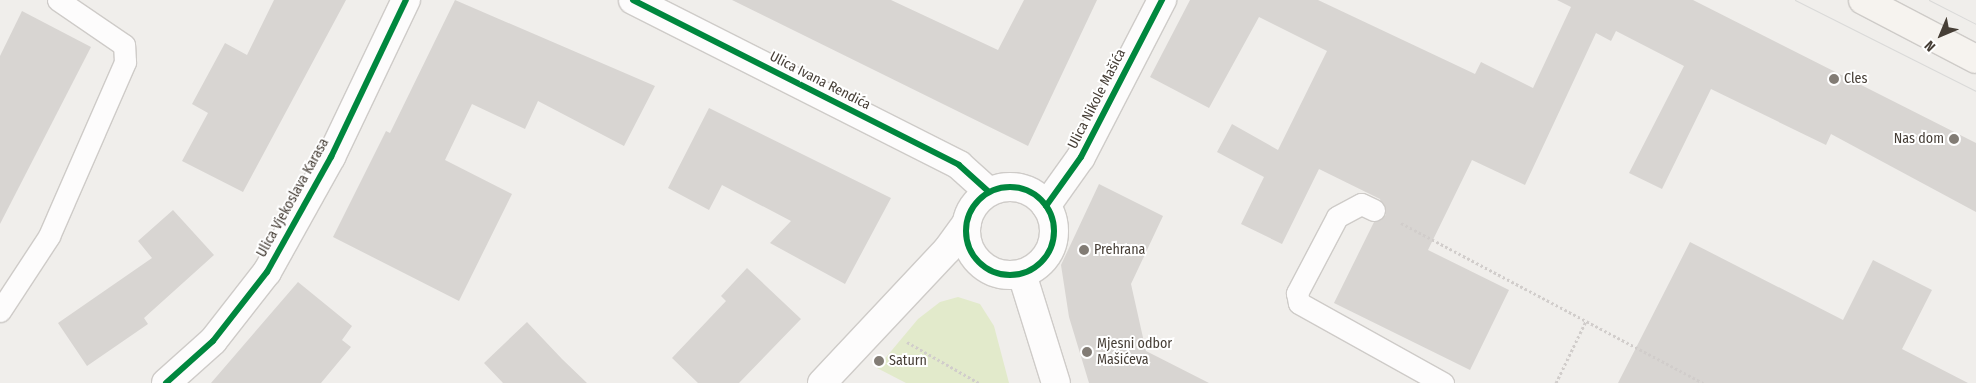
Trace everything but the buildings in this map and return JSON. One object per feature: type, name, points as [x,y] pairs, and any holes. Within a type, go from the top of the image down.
[{"type":"main road","points":[[1862,0],[1976,59]]},
{"type":"street","name":"Ulica Vjekoslava Karasa","points":[[166,383],[213,341],[267,272],[331,157],[406,0]]},
{"type":"street","name":"Ulica Ivana Rendića","points":[[633,0],[959,165],[989,192]]},
{"type":"street","name":"Ulica Nikole Mašića","points":[[1046,206],[1081,157],[1162,0]]},
{"type":"street","points":[[822,383],[947,250],[966,222],[989,192],[1026,190],[1046,206],[1054,228],[1052,246],[1043,261],[1022,274],[996,273],[975,259],[966,235],[966,222]]},
{"type":"street","points":[[1022,274],[1056,383]]},
{"type":"lane","points":[[0,311],[49,236],[125,62],[124,45],[58,0]]},
{"type":"lane","points":[[1374,210],[1361,204],[1337,217],[1297,293],[1299,303],[1443,383]]},
{"type":"path","points":[[1394,219],[1703,383]]},
{"type":"path","points":[[1556,383],[1586,320]]},
{"type":"path","points":[[904,340],[979,383]]},
{"type":"green space","points":[[958,297],[980,304],[994,326],[1009,383],[906,383],[877,368],[918,319],[940,302]]},
{"type":"tram line","points":[[1795,0],[1976,91]]},
{"type":"tram line","points":[[1929,0],[1976,24]]},
{"type":"cycle path","points":[[166,383],[213,341],[267,272],[331,157],[406,0]]},
{"type":"cycle path","points":[[633,0],[959,165],[989,192]]},
{"type":"cycle path","points":[[1046,206],[1081,157],[1162,0]]},
{"type":"cycle path","points":[[1010,187],[1027,190],[1041,200],[1051,214],[1054,231],[1051,248],[1041,262],[1027,272],[1010,275],[993,272],[979,262],[969,248],[966,231],[969,214],[979,200],[993,190],[1010,187]]},
{"type":"place","name":"Cles","points":[[1834,79]]},
{"type":"place","name":"Nas dom","points":[[1954,139]]},
{"type":"place","name":"Prehrana","points":[[1084,250]]},
{"type":"place","name":"Mjesni odbor Mašićeva","points":[[1087,352]]},
{"type":"place","name":"Saturn","points":[[879,361]]}]
